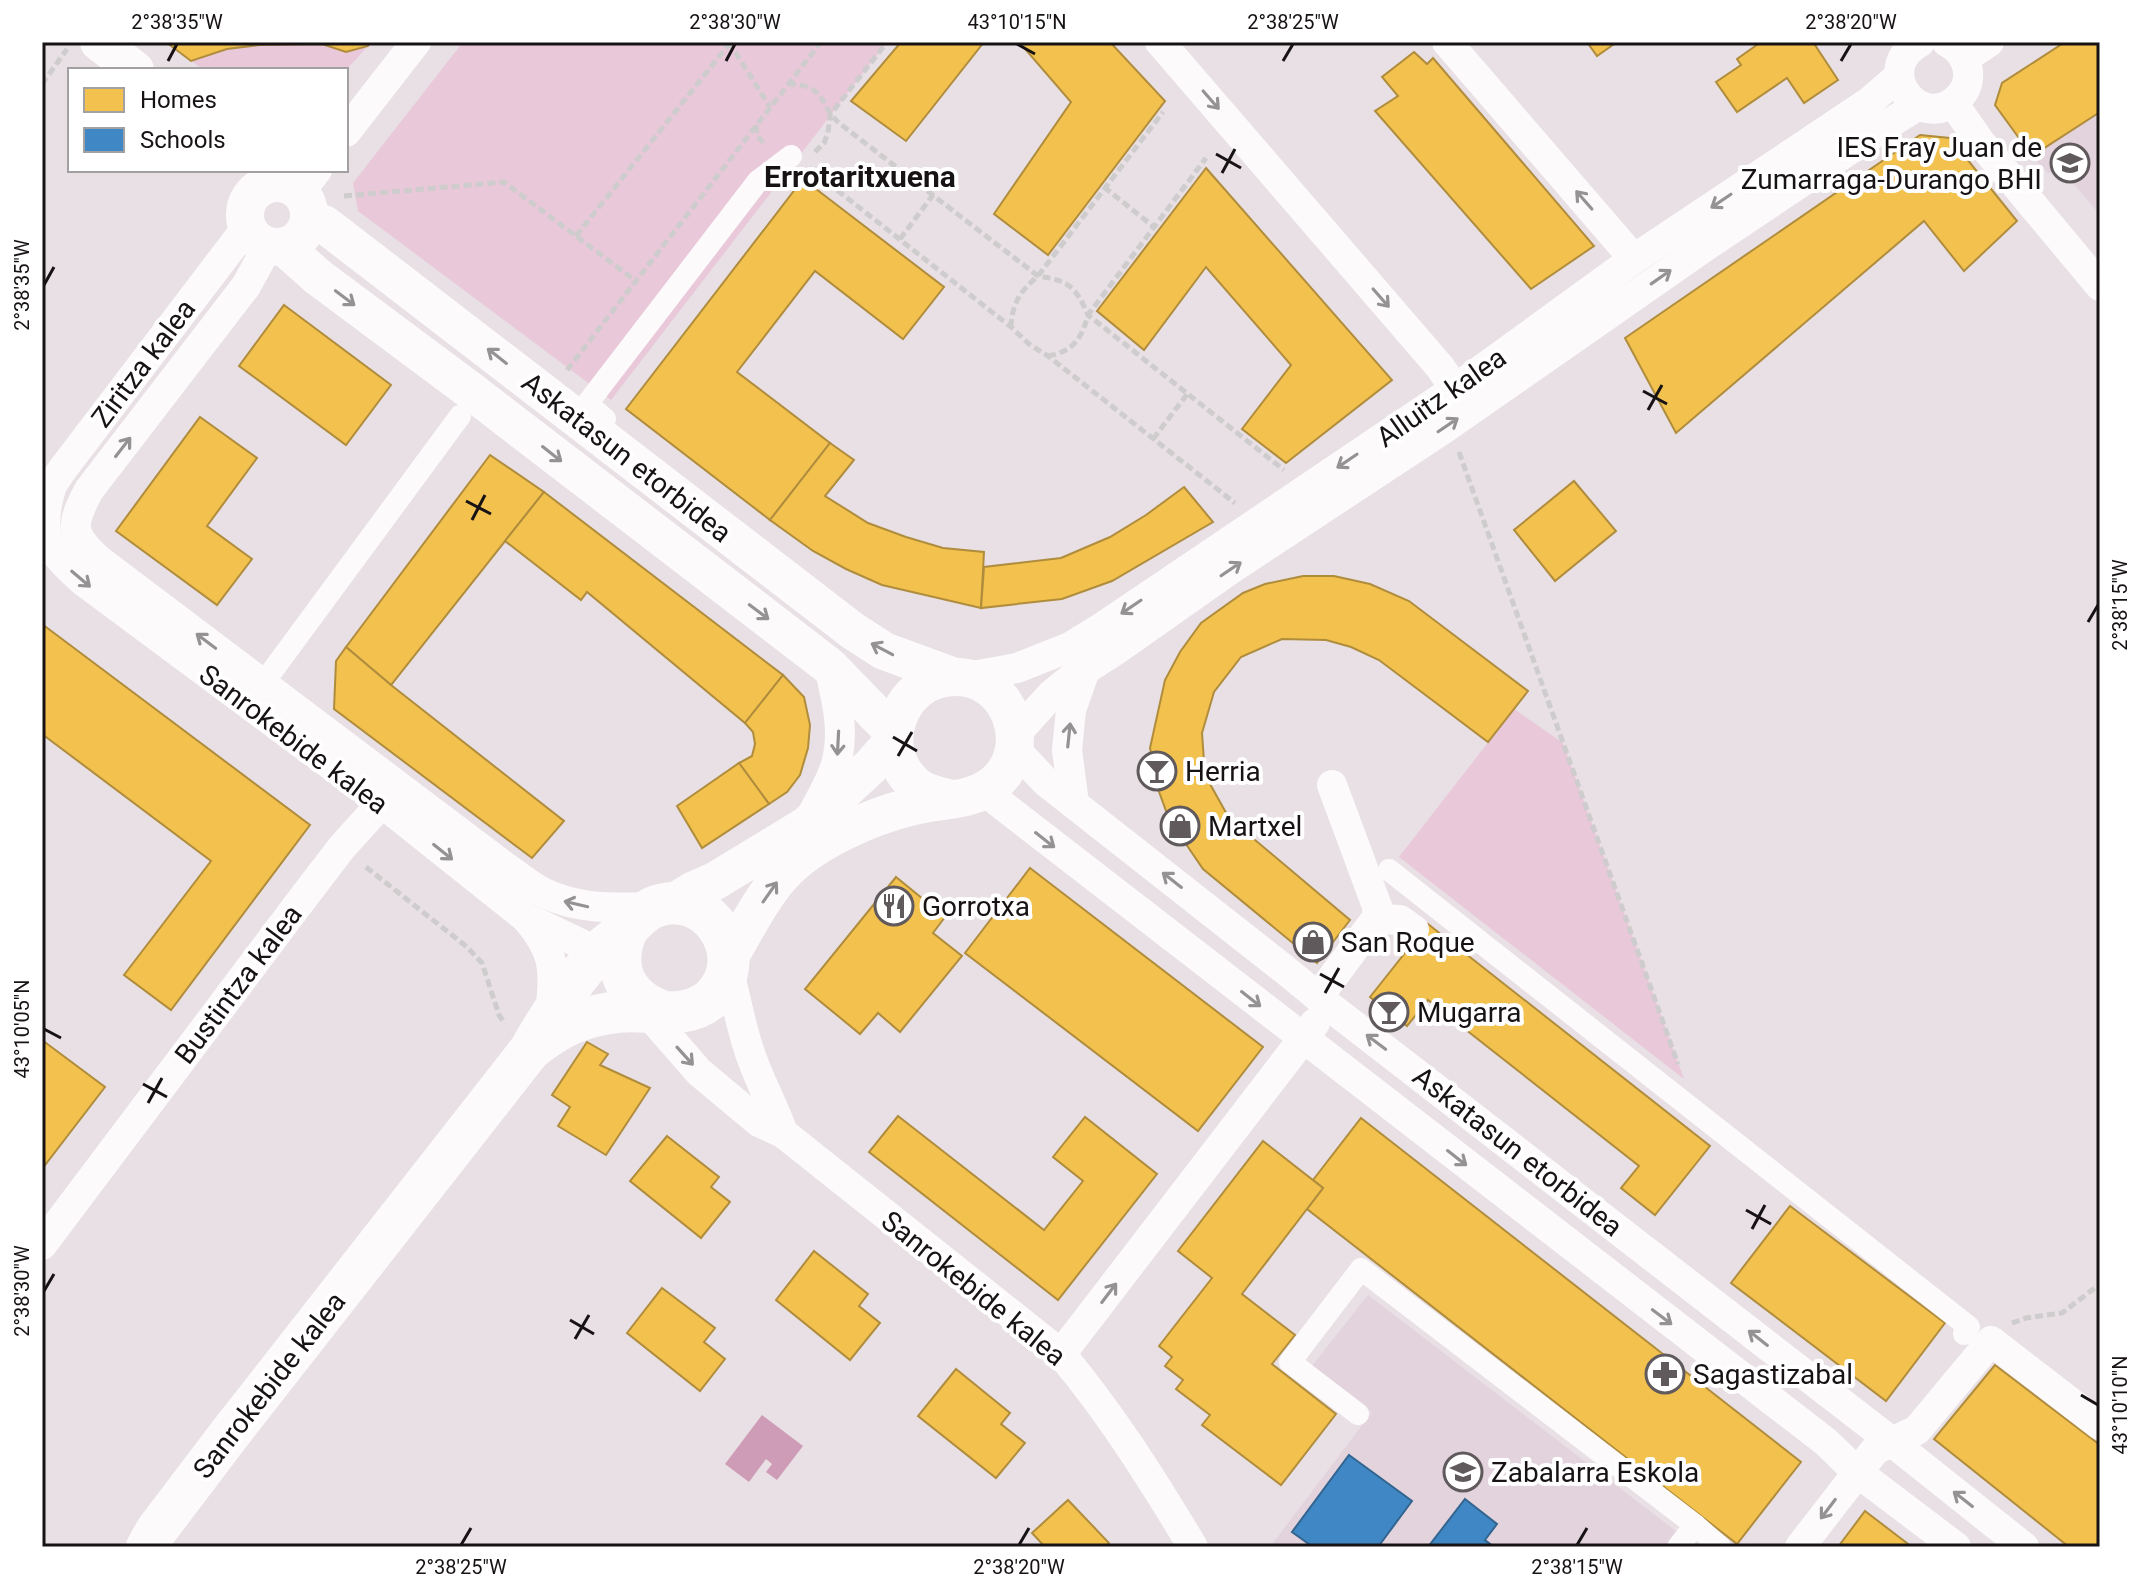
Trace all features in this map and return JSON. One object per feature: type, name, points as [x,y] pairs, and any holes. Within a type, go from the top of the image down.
[{"type":"main road","points":[[690,906],[718,926],[726,941],[728,964],[721,986],[711,999],[681,1013],[642,1001],[620,970],[619,955],[622,941],[638,923],[690,906]]},
{"type":"main road","name":"Sanrokebide kalea","points":[[145,1542],[238,1424],[529,1031],[638,923]]},
{"type":"main road","points":[[529,1031],[553,1032],[571,1023],[620,1011],[642,1001]]},
{"type":"street","points":[[99,42],[132,68]]},
{"type":"street","points":[[348,129],[416,42]]},
{"type":"street","points":[[1160,42],[1430,355],[1455,389]]},
{"type":"street","points":[[1447,42],[1634,259]]},
{"type":"street","name":"Alluitz kalea","points":[[959,677],[1017,668],[1070,647],[1104,626],[1455,389],[1634,259],[1869,102],[1899,76],[1905,55],[1920,42]]},
{"type":"street","points":[[1899,76],[1911,100],[1930,109],[1942,108],[1961,96],[1968,78],[1967,47]]},
{"type":"street","points":[[1953,103],[1981,143],[2100,286]]},
{"type":"street","name":"Alluitz kalea","points":[[1015,743],[1051,695],[1085,670],[1445,428],[1706,246],[1919,105]]},
{"type":"street","name":"Askatasun etorbidea","points":[[605,419],[587,404],[758,181],[791,156]]},
{"type":"street","points":[[251,180],[283,183],[288,217]]},
{"type":"street","name":"Askatasun etorbidea","points":[[894,737],[829,666],[318,277],[291,253],[288,217],[324,224],[335,232],[853,631],[884,651],[959,677]]},
{"type":"street","name":"Ziritza kalea","points":[[46,494],[62,470],[288,217]]},
{"type":"street","name":"Ziritza kalea","points":[[78,511],[89,490],[246,286],[288,217]]},
{"type":"street","points":[[270,674],[460,416]]},
{"type":"street","name":"Sanrokebide kalea","points":[[46,494],[46,538],[57,558],[83,581],[382,803],[525,917],[638,923]]},
{"type":"street","name":"Sanrokebide kalea","points":[[78,511],[74,525],[80,539],[100,561],[500,863],[539,890],[567,902],[638,923]]},
{"type":"street","points":[[807,825],[838,755],[839,719],[829,666]]},
{"type":"street","points":[[1074,803],[1067,750],[1071,710],[1085,670]]},
{"type":"street","points":[[783,1133],[748,1048],[728,964],[773,886],[796,861],[841,833],[885,815],[968,795],[997,781],[1007,769],[1015,743],[1013,722],[1006,706],[995,692],[980,682],[959,677],[937,679],[907,700],[897,716],[894,737],[897,758],[918,787],[934,795],[968,795]]},
{"type":"street","points":[[638,923],[807,825],[870,767],[894,737]]},
{"type":"street","name":"Askatasun etorbidea","points":[[1015,743],[1046,782],[2024,1547]]},
{"type":"street","points":[[1061,1354],[1304,1038],[1376,919],[1378,909],[1332,785]]},
{"type":"street","name":"Askatasun etorbidea","points":[[968,795],[1304,1038],[1826,1442],[1857,1472],[1956,1547]]},
{"type":"street","name":"Bustintza kalea","points":[[42,1245],[342,847],[382,803]]},
{"type":"street","points":[[1389,870],[1969,1327],[1978,1338],[2100,1425]]},
{"type":"street","points":[[525,917],[548,948],[554,984],[529,1031]]},
{"type":"street","points":[[1376,919],[1400,920],[1414,930]]},
{"type":"street","name":"Sanrokebide kalea","points":[[642,1001],[699,1072],[759,1122],[783,1133],[1061,1354],[1122,1433],[1193,1547]]},
{"type":"street","points":[[1358,1414],[1290,1362],[1361,1269],[1720,1547]]},
{"type":"street","points":[[1800,1547],[1875,1450],[1917,1430],[1978,1338]]},
{"type":"street","points":[[1678,1547],[1695,1525]]},
{"type":"path","points":[[42,84],[72,42]]},
{"type":"path","points":[[562,377],[821,42]]},
{"type":"path","points":[[756,125],[757,135],[764,145],[783,156],[807,156],[814,152],[824,143],[830,115],[887,42]]},
{"type":"path","points":[[576,236],[729,43],[770,107]]},
{"type":"path","points":[[788,84],[814,90],[822,97],[830,115],[1038,276],[1056,278],[1071,286],[1088,315],[1306,488]]},
{"type":"path","points":[[1011,327],[1012,309],[1028,284],[1038,276],[1163,112]]},
{"type":"path","points":[[791,156],[1258,521]]},
{"type":"path","points":[[1048,356],[1066,352],[1076,342],[1084,330],[1088,315],[1206,158]]},
{"type":"path","points":[[344,196],[504,182],[636,281]]},
{"type":"path","points":[[1104,187],[1154,227]]},
{"type":"path","points":[[900,239],[933,195]]},
{"type":"path","points":[[1153,439],[1188,393]]},
{"type":"path","points":[[1456,444],[1695,1111]]},
{"type":"path","points":[[366,867],[467,947],[482,963],[499,1015],[529,1031]]},
{"type":"path","points":[[1978,1338],[2017,1321],[2062,1313],[2100,1284]]},
{"type":"shaded area","points":[[463,42],[887,42],[611,400],[358,211],[353,183]]},
{"type":"shaded area","points":[[322,44],[346,52],[368,46],[348,68],[201,68],[191,61],[227,49]]},
{"type":"shaded area","name":"IES Fray Juan de Zumarraga-Durango BHI","points":[[2100,112],[2100,215],[2063,171],[2048,173],[2032,156]]},
{"type":"shaded area","points":[[1514,709],[1563,743],[1684,1079],[1399,857]]},
{"type":"shaded area","name":"Zabalarra Eskola","points":[[1368,1295],[1677,1532],[1665,1547],[1270,1547],[1372,1412],[1311,1367]]},
{"type":"shaded area","points":[[762,1415],[803,1446],[777,1480],[766,1472],[772,1464],[766,1459],[749,1482],[725,1464]]},
{"type":"building: Homes","points":[[166,42],[371,42],[368,46],[346,52],[322,44],[259,45],[227,49],[191,61]]},
{"type":"building: Homes","points":[[901,42],[984,42],[906,141],[851,101]]},
{"type":"building: Homes","points":[[1019,42],[1110,42],[1165,101],[1048,255],[994,214],[1071,102]]},
{"type":"building: Homes","points":[[1587,42],[1617,42],[1597,56]]},
{"type":"building: Homes","points":[[1761,42],[1813,42],[1838,80],[1804,103],[1787,78],[1737,112],[1716,82],[1741,65],[1737,59]]},
{"type":"building: Homes","points":[[2065,42],[2100,42],[2100,112],[2032,156],[1995,105],[2002,83]]},
{"type":"building: Homes","points":[[1414,52],[1427,64],[1433,58],[1594,246],[1531,289],[1375,111],[1398,96],[1382,77]]},
{"type":"building: Homes","points":[[1920,135],[1950,138],[2017,221],[1964,271],[1924,221],[1676,433],[1625,338]]},
{"type":"building: Homes","points":[[1206,168],[1392,380],[1286,463],[1242,429],[1291,365],[1206,267],[1144,350],[1097,311]]},
{"type":"building: Homes","points":[[803,179],[944,287],[903,339],[815,271],[737,372],[830,443],[770,520],[626,409]]},
{"type":"building: Homes","points":[[284,305],[391,385],[346,445],[239,366]]},
{"type":"building: Homes","points":[[200,417],[257,458],[207,526],[252,559],[217,605],[116,531]]},
{"type":"building: Homes","points":[[830,443],[854,460],[825,496],[868,523],[906,537],[943,548],[984,552],[981,608],[882,585],[813,551],[770,520]]},
{"type":"building: Homes","points":[[490,455],[544,492],[391,685],[346,647]]},
{"type":"building: Homes","points":[[1574,481],[1616,531],[1555,581],[1514,530]]},
{"type":"building: Homes","points":[[1184,487],[1213,522],[1112,581],[1062,599],[981,608],[984,567],[1061,558],[1110,537]]},
{"type":"building: Homes","points":[[544,492],[783,675],[745,723],[587,592],[581,600],[505,541]]},
{"type":"building: Homes","points":[[1303,576],[1334,576],[1370,584],[1409,601],[1528,691],[1488,742],[1379,660],[1351,647],[1326,640],[1282,639],[1241,657],[1214,692],[1202,733],[1205,775],[1229,818],[1350,920],[1317,963],[1203,869],[1169,819],[1158,789],[1150,748],[1165,680],[1201,623],[1243,593],[1265,584]]},
{"type":"building: Homes","points":[[42,624],[310,825],[171,1010],[124,975],[211,861],[42,734]]},
{"type":"building: Homes","points":[[346,647],[564,821],[532,858],[334,709],[336,661]]},
{"type":"building: Homes","points":[[783,675],[804,697],[810,725],[808,748],[800,775],[787,792],[769,804],[739,763],[752,756],[755,744],[753,732],[745,723]]},
{"type":"building: Homes","points":[[739,763],[769,804],[702,848],[677,806]]},
{"type":"building: Homes","points":[[1030,868],[1263,1047],[1198,1131],[965,953]]},
{"type":"building: Homes","points":[[896,877],[945,917],[933,933],[962,956],[900,1032],[878,1013],[860,1034],[805,989]]},
{"type":"building: Homes","points":[[1428,924],[1710,1146],[1655,1215],[1621,1188],[1639,1166],[1428,1000],[1407,1026],[1370,997]]},
{"type":"building: Homes","points":[[42,1040],[105,1087],[42,1169]]},
{"type":"building: Homes","points":[[587,1042],[608,1054],[600,1065],[650,1088],[606,1155],[558,1126],[570,1107],[552,1095]]},
{"type":"building: Homes","points":[[898,1116],[1044,1230],[1083,1181],[1053,1157],[1085,1117],[1157,1174],[1058,1300],[869,1152]]},
{"type":"building: Homes","points":[[1361,1118],[1801,1462],[1737,1544],[1307,1209],[1323,1188],[1313,1180]]},
{"type":"building: Homes","points":[[667,1136],[719,1177],[711,1187],[730,1202],[701,1238],[630,1181]]},
{"type":"building: Homes","points":[[1263,1141],[1323,1188],[1242,1294],[1295,1335],[1272,1364],[1336,1414],[1281,1485],[1202,1425],[1210,1415],[1176,1389],[1183,1380],[1165,1366],[1172,1357],[1159,1346],[1212,1278],[1178,1251]]},
{"type":"building: Homes","points":[[1790,1206],[1945,1323],[1886,1401],[1731,1283]]},
{"type":"building: Homes","points":[[814,1251],[868,1294],[859,1306],[880,1323],[850,1360],[776,1300]]},
{"type":"building: Homes","points":[[662,1288],[715,1328],[704,1342],[725,1359],[700,1391],[627,1333]]},
{"type":"building: Homes","points":[[1995,1365],[2100,1445],[2100,1547],[2069,1547],[1934,1439]]},
{"type":"building: Homes","points":[[956,1369],[1010,1413],[1001,1424],[1025,1443],[996,1478],[918,1416]]},
{"type":"building: Homes","points":[[1068,1500],[1109,1543],[1106,1547],[1045,1547],[1032,1533]]},
{"type":"building: Homes","points":[[1865,1511],[1912,1547],[1838,1547]]},
{"type":"building: Schools","points":[[1349,1455],[1412,1501],[1378,1547],[1313,1547],[1292,1532]]},
{"type":"building: Schools","points":[[1465,1499],[1497,1524],[1485,1540],[1494,1547],[1428,1547]]},
{"type":"place","name":"IES Fray Juan de Zumarraga-Durango BHI","points":[[2070,163]]},
{"type":"place","name":"Herria","points":[[1157,771]]},
{"type":"place","name":"Martxel","points":[[1180,826]]},
{"type":"place","name":"Gorrotxa","points":[[894,906]]},
{"type":"place","name":"San Roque","points":[[1313,942]]},
{"type":"place","name":"Mugarra","points":[[1389,1012]]},
{"type":"place","name":"Sagastizabal","points":[[1665,1374]]},
{"type":"place","name":"Zabalarra Eskola","points":[[1463,1472]]},
{"type":"district","name":"Errotaritxuena","points":[[860,177]]}]
